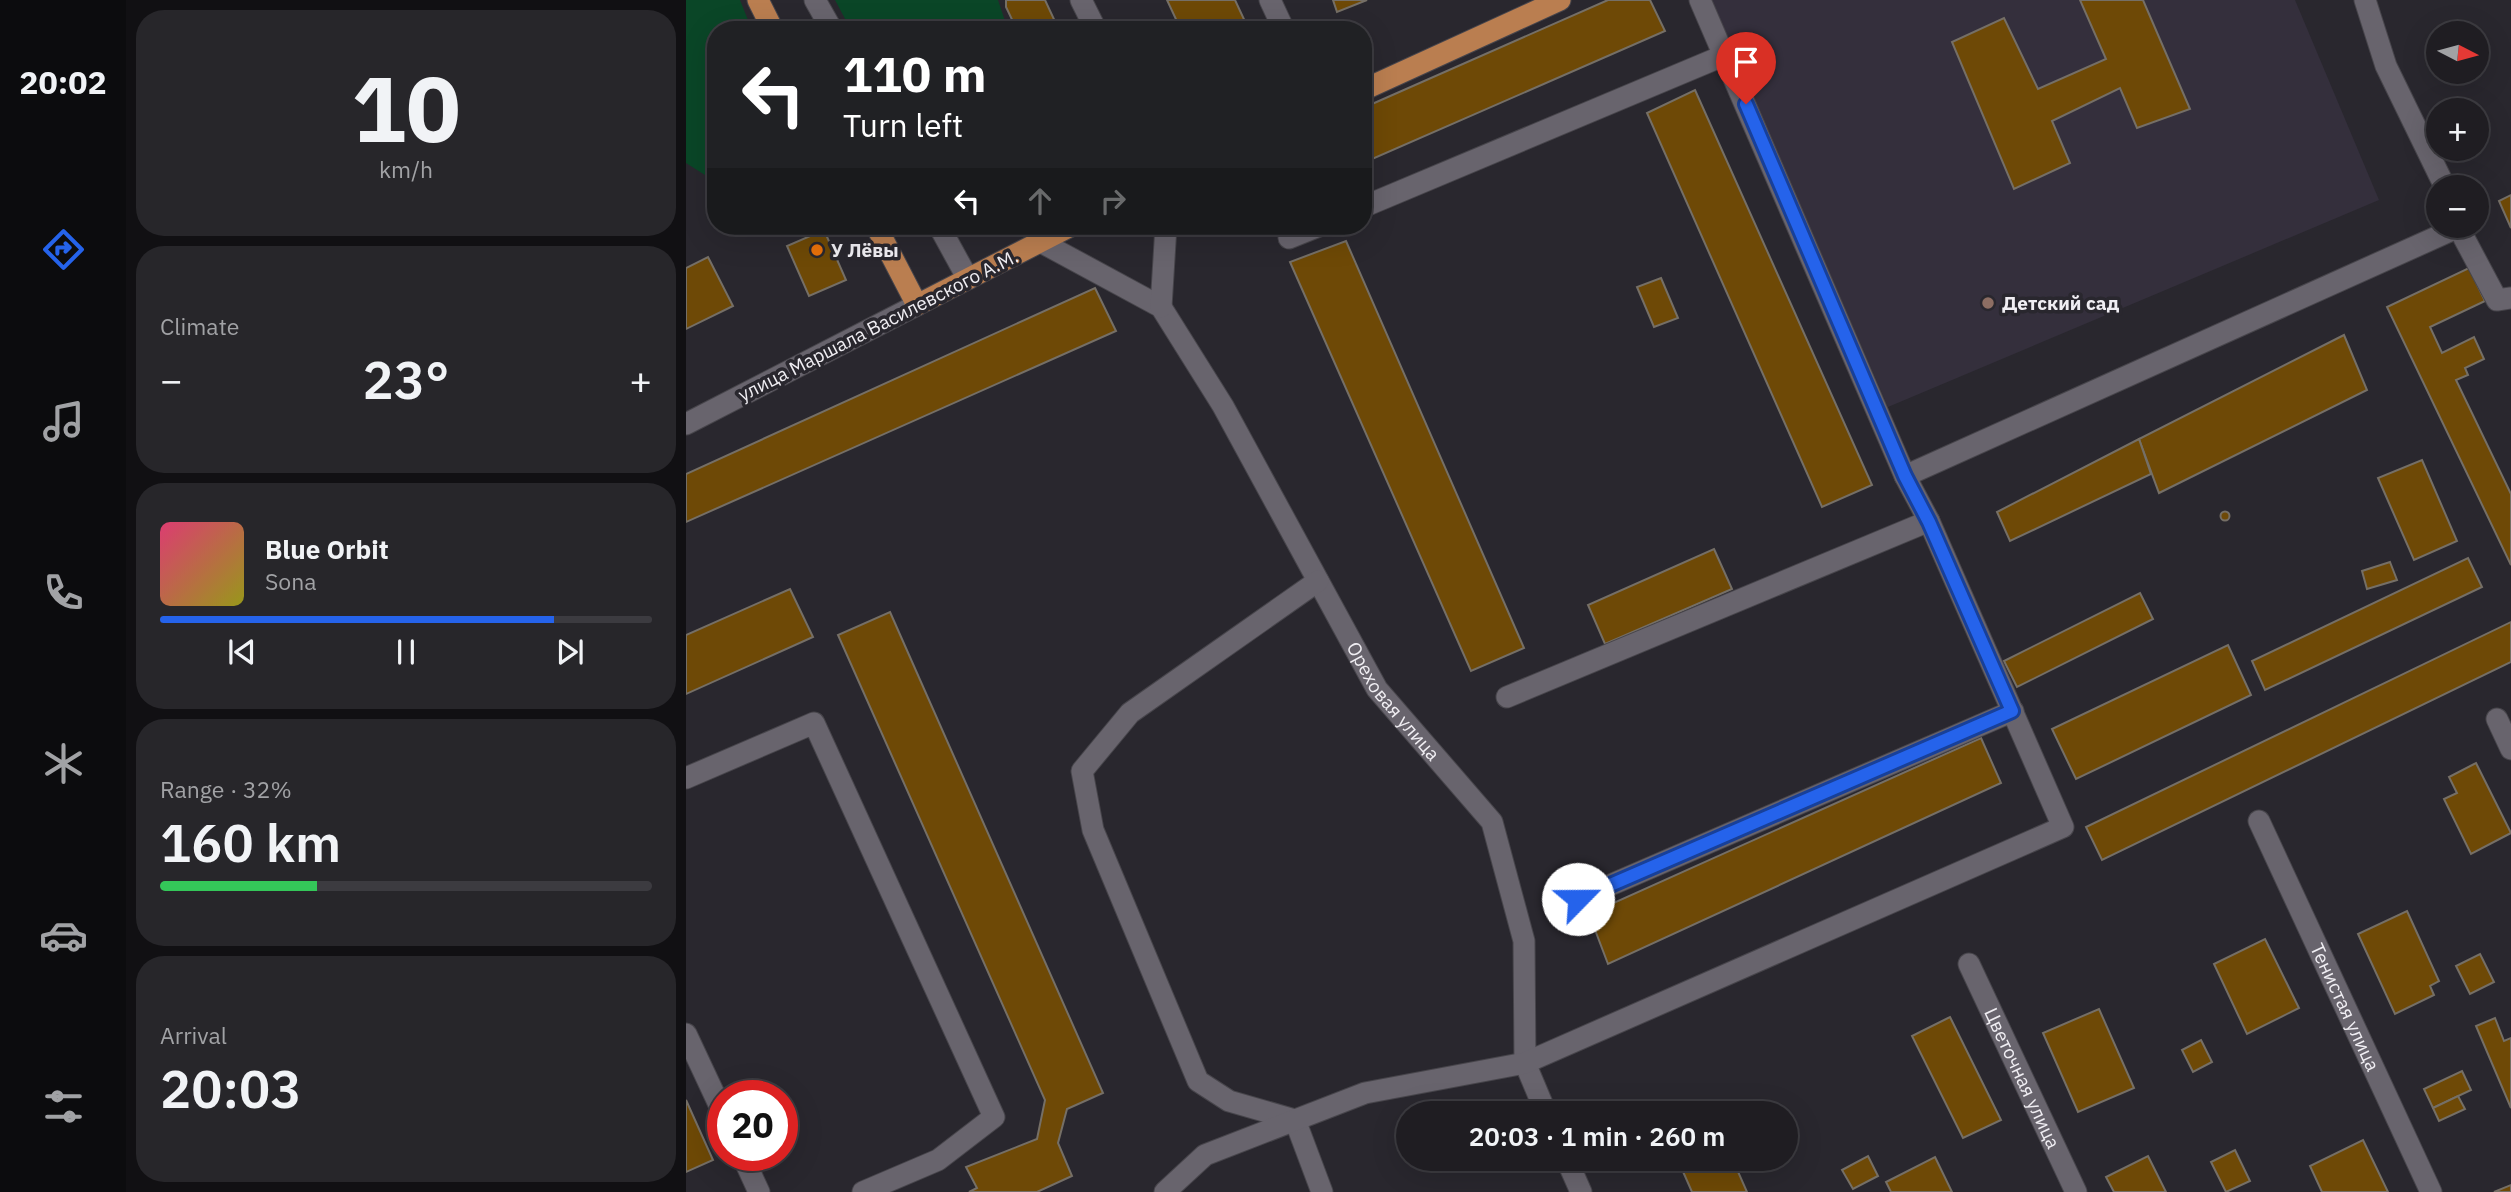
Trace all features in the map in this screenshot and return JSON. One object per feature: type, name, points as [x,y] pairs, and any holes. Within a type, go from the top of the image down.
[{"type":"main road","points":[[758,0],[768,21]]},
{"type":"main road","points":[[1372,86],[1560,0]]},
{"type":"main road","points":[[881,235],[917,306]]},
{"type":"main road","name":"улица Маршала Василевского А.М.","points":[[917,306],[1052,235]]},
{"type":"street","points":[[815,0],[827,21]]},
{"type":"street","points":[[1081,0],[1092,21]]},
{"type":"street","points":[[1270,0],[1280,21]]},
{"type":"street","points":[[1165,1192],[1205,1156],[1365,1093],[1525,1063],[2063,827],[1929,522],[1905,476],[1700,0]]},
{"type":"street","points":[[2365,0],[2386,66],[2439,175]]},
{"type":"street","points":[[1372,203],[1725,55]]},
{"type":"street","points":[[944,235],[968,279]]},
{"type":"street","points":[[1161,307],[1166,235]]},
{"type":"street","points":[[1289,238],[1296,235]]},
{"type":"street","points":[[1905,476],[2436,238]]},
{"type":"street","points":[[2464,238],[2497,300],[2511,299]]},
{"type":"street","name":"Ореховая улица","points":[[1039,241],[1161,307],[1223,406],[1377,689],[1492,822],[1524,942],[1525,1063],[1541,1101]]},
{"type":"street","name":"улица Маршала Василевского А.М.","points":[[686,424],[917,306]]},
{"type":"street","points":[[1507,697],[1929,522]]},
{"type":"street","points":[[1295,1121],[1229,1101],[1198,1082],[1093,830],[1082,771],[1130,713],[1318,580]]},
{"type":"street","points":[[1578,899],[2012,711]]},
{"type":"street","points":[[2497,719],[2511,748]]},
{"type":"street","points":[[686,778],[814,723],[994,1116],[938,1160],[863,1192]]},
{"type":"street","name":"Тенистая улица","points":[[2259,821],[2431,1192]]},
{"type":"street","name":"Цветочная улица","points":[[1969,964],[2076,1192]]},
{"type":"street","points":[[686,1034],[708,1080]]},
{"type":"street","points":[[1295,1121],[1322,1192]]},
{"type":"street","points":[[749,1171],[759,1192]]},
{"type":"street","points":[[1572,1171],[1581,1192]]},
{"type":"shaded area","name":"Детский сад","points":[[1711,0],[2295,0],[2379,200],[1888,407]]},
{"type":"green space","points":[[686,0],[740,0],[748,21],[707,21],[707,176],[686,163]]},
{"type":"green space","points":[[835,0],[998,0],[1005,21],[846,21]]},
{"type":"building","points":[[1006,0],[1045,0],[1055,21],[1013,21],[1006,7]]},
{"type":"building","points":[[1167,0],[1235,0],[1245,21],[1177,21]]},
{"type":"building","points":[[1333,0],[1367,0],[1337,12]]},
{"type":"building","points":[[1608,0],[1650,0],[1665,31],[1372,159],[1372,104]]},
{"type":"building","points":[[2080,0],[2143,0],[2190,109],[2137,128],[2120,88],[2052,121],[2070,163],[2014,189],[1952,42],[2004,18],[2038,89],[2106,59]]},
{"type":"building","points":[[1695,90],[1872,485],[1822,507],[1647,113]]},
{"type":"building","points":[[2511,195],[2511,228],[2499,201]]},
{"type":"building","points":[[812,235],[826,235],[846,280],[809,296],[787,246]]},
{"type":"building","points":[[1346,241],[1524,648],[1471,671],[1290,262]]},
{"type":"building","points":[[708,257],[733,306],[686,329],[686,268]]},
{"type":"building","points":[[2469,268],[2485,301],[2430,327],[2442,353],[2474,337],[2484,359],[2465,368],[2468,375],[2456,380],[2511,494],[2511,565],[2387,307]]},
{"type":"building","points":[[1661,278],[1678,318],[1654,327],[1637,287]]},
{"type":"building","points":[[1095,288],[1116,331],[686,522],[686,474]]},
{"type":"building","points":[[2344,335],[2367,390],[2159,493],[2139,439]]},
{"type":"building","points":[[2139,439],[2151,474],[2010,541],[1997,512]]},
{"type":"building","points":[[2422,460],[2457,541],[2414,560],[2378,478]]},
{"type":"building","points":[[2225,511],[2230,516],[2225,521],[2220,516]]},
{"type":"building","points":[[1714,549],[1732,589],[1605,644],[1588,605]]},
{"type":"building","points":[[2468,558],[2482,587],[2265,690],[2252,661]]},
{"type":"building","points":[[2390,562],[2397,580],[2367,589],[2362,571]]},
{"type":"building","points":[[790,589],[813,637],[686,694],[686,635]]},
{"type":"building","points":[[2140,593],[2153,619],[2017,687],[2004,661]]},
{"type":"building","points":[[890,612],[1103,1093],[1067,1109],[1058,1143],[1072,1176],[1037,1192],[969,1192],[977,1188],[966,1167],[1037,1139],[1045,1100],[838,635]]},
{"type":"building","points":[[2511,622],[2511,662],[2102,860],[2086,827]]},
{"type":"building","points":[[2228,645],[2251,695],[2076,779],[2052,729]]},
{"type":"building","points":[[1981,738],[2001,783],[1608,964],[1589,914]]},
{"type":"building","points":[[2476,763],[2511,833],[2471,854],[2444,799],[2457,793],[2449,777]]},
{"type":"building","points":[[2407,911],[2439,981],[2430,986],[2434,995],[2395,1014],[2358,934]]},
{"type":"building","points":[[2265,939],[2299,1008],[2247,1034],[2214,964]]},
{"type":"building","points":[[2480,954],[2494,982],[2470,994],[2456,966]]},
{"type":"building","points":[[2099,1009],[2134,1088],[2078,1112],[2043,1033]]},
{"type":"building","points":[[1950,1017],[2001,1120],[1963,1138],[1912,1036]]},
{"type":"building","points":[[2495,1018],[2504,1041],[2511,1038],[2511,1108],[2476,1026]]},
{"type":"building","points":[[2201,1040],[2212,1062],[2193,1072],[2182,1050]]},
{"type":"building","points":[[2462,1071],[2471,1090],[2433,1108],[2424,1089]]},
{"type":"building","points":[[2458,1096],[2465,1109],[2439,1121],[2433,1108]]},
{"type":"building","points":[[686,1100],[707,1147],[707,1163],[686,1172]]},
{"type":"building","points":[[2363,1140],[2388,1192],[2322,1192],[2310,1166]]},
{"type":"building","points":[[2235,1150],[2250,1181],[2226,1192],[2211,1162]]},
{"type":"building","points":[[1868,1156],[1878,1176],[1853,1189],[1842,1170]]},
{"type":"building","points":[[2148,1156],[2166,1192],[2114,1192],[2106,1177]]},
{"type":"building","points":[[1935,1157],[1952,1192],[1891,1192],[1886,1182]]},
{"type":"building","points":[[1683,1171],[1738,1171],[1747,1192],[1692,1192]]},
{"type":"building","points":[[2511,1185],[2511,1192],[2494,1192]]},
{"type":"place","name":"У Лёвы","points":[[817,250]]},
{"type":"place","name":"Детский сад","points":[[1988,303]]},
{"type":"route","points":[[1578,899],[2012,711],[1929,522],[1905,476],[1746,104]]}]
